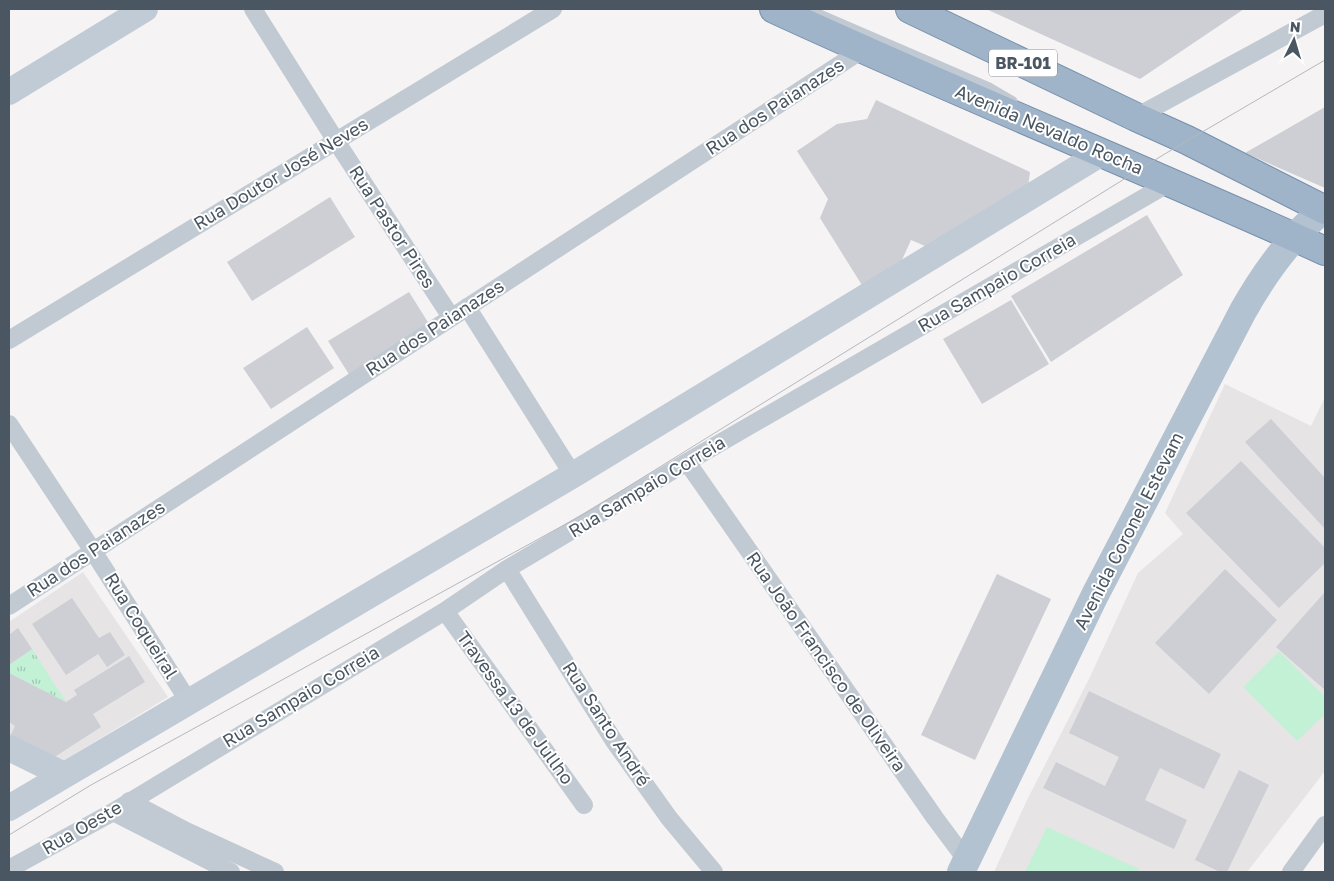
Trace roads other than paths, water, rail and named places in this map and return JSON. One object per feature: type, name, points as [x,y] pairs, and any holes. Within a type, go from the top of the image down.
[{"type":"highway","name":"Avenida Nevaldo Rocha","points":[[774,9],[862,50],[1171,182],[1325,251]]},
{"type":"highway","name":"BR-101","points":[[910,9],[1136,118],[1188,140],[1325,209]]},
{"type":"main road","points":[[9,92],[145,9]]},
{"type":"main road","points":[[15,797],[64,775],[573,475],[1102,154]]},
{"type":"main road","name":"Avenida Coronel Estevam","points":[[964,867],[1096,595],[1239,320],[1276,258],[1325,209]]},
{"type":"main road","points":[[9,748],[64,775]]},
{"type":"street","name":"Rua Pastor Pires","points":[[253,9],[336,141],[451,317]]},
{"type":"street","name":"Rua Doutor José Neves","points":[[9,340],[553,9]]},
{"type":"street","points":[[1136,118],[1325,14]]},
{"type":"street","name":"Rua dos Paianazes","points":[[9,606],[862,50]]},
{"type":"street","name":"Rua Sampaio Correia","points":[[129,801],[445,611],[508,569],[687,462],[1171,182]]},
{"type":"street","points":[[467,307],[573,475]]},
{"type":"street","name":"Rua Coqueiral","points":[[9,424],[189,702]]},
{"type":"street","name":"Rua João Francisco de Oliveira","points":[[687,462],[929,810],[964,867]]},
{"type":"street","name":"Rua Santo André","points":[[508,569],[614,742],[669,818],[714,872]]},
{"type":"street","name":"Travessa 13 de Jullho","points":[[445,611],[584,805]]},
{"type":"street","points":[[129,801],[171,824],[275,872]]},
{"type":"street","name":"Rua Oeste","points":[[9,869],[113,812],[129,801]]},
{"type":"street","points":[[113,812],[231,872]]},
{"type":"street","points":[[1291,872],[1325,825]]},
{"type":"lane","points":[[808,9],[989,87],[1060,129],[1076,142]]},
{"type":"tram line","points":[[9,835],[91,785],[584,514],[1163,155],[1325,60]]}]
